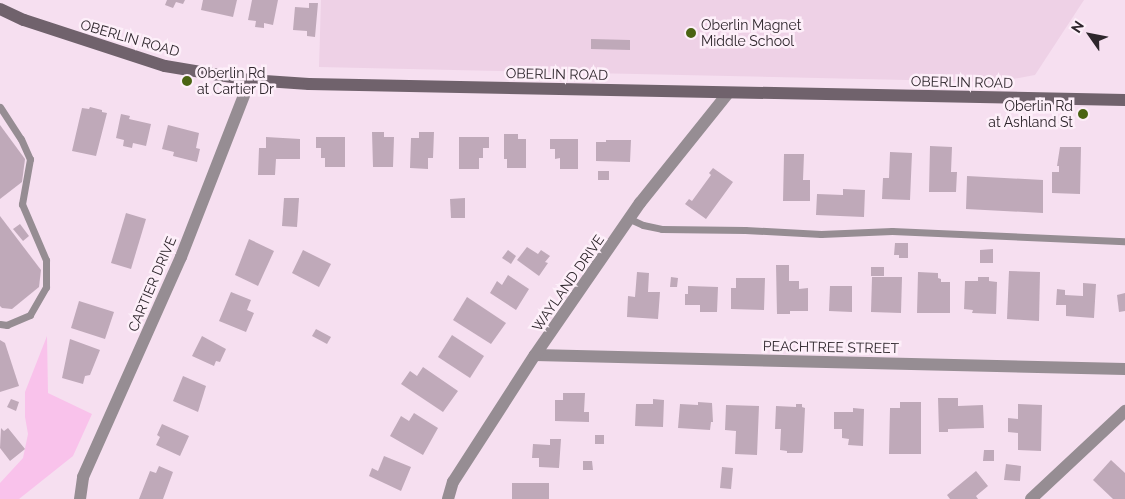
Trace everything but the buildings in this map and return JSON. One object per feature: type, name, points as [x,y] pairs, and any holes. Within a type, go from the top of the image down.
[{"type":"main road","name":"OBERLIN ROAD","points":[[0,9],[24,20],[165,66],[250,80],[309,84],[728,94],[1125,100]]},
{"type":"street","name":"CARTIER DRIVE","points":[[80,499],[83,477],[181,257],[250,80]]},
{"type":"street","name":"WAYLAND DRIVE","points":[[448,499],[453,482],[535,355],[630,219],[728,94]]},
{"type":"street","name":"PEACHTREE STREET","points":[[535,355],[1125,369]]},
{"type":"street","points":[[1031,499],[1125,411]]},
{"type":"lane","points":[[0,106],[21,139],[30,159],[22,204],[46,260],[46,287],[30,315],[7,325],[0,324]]},
{"type":"lane","points":[[630,219],[642,225],[662,229],[745,230],[821,234],[892,231],[1125,241]]},
{"type":"shaded area","name":"Oberlin Magnet Middle School","points":[[321,0],[1084,0],[1035,75],[996,82],[319,67]]},
{"type":"shaded area","points":[[47,336],[48,393],[92,414],[73,456],[19,499],[0,499],[0,483],[23,458],[28,434],[25,417],[25,392]]},
{"type":"place","name":"Oberlin Magnet Middle School","points":[[691,33]]},
{"type":"place","name":"Oberlin Rd at Cartier Dr","points":[[187,81]]},
{"type":"place","name":"Oberlin Rd at Ashland St","points":[[1083,114]]}]
